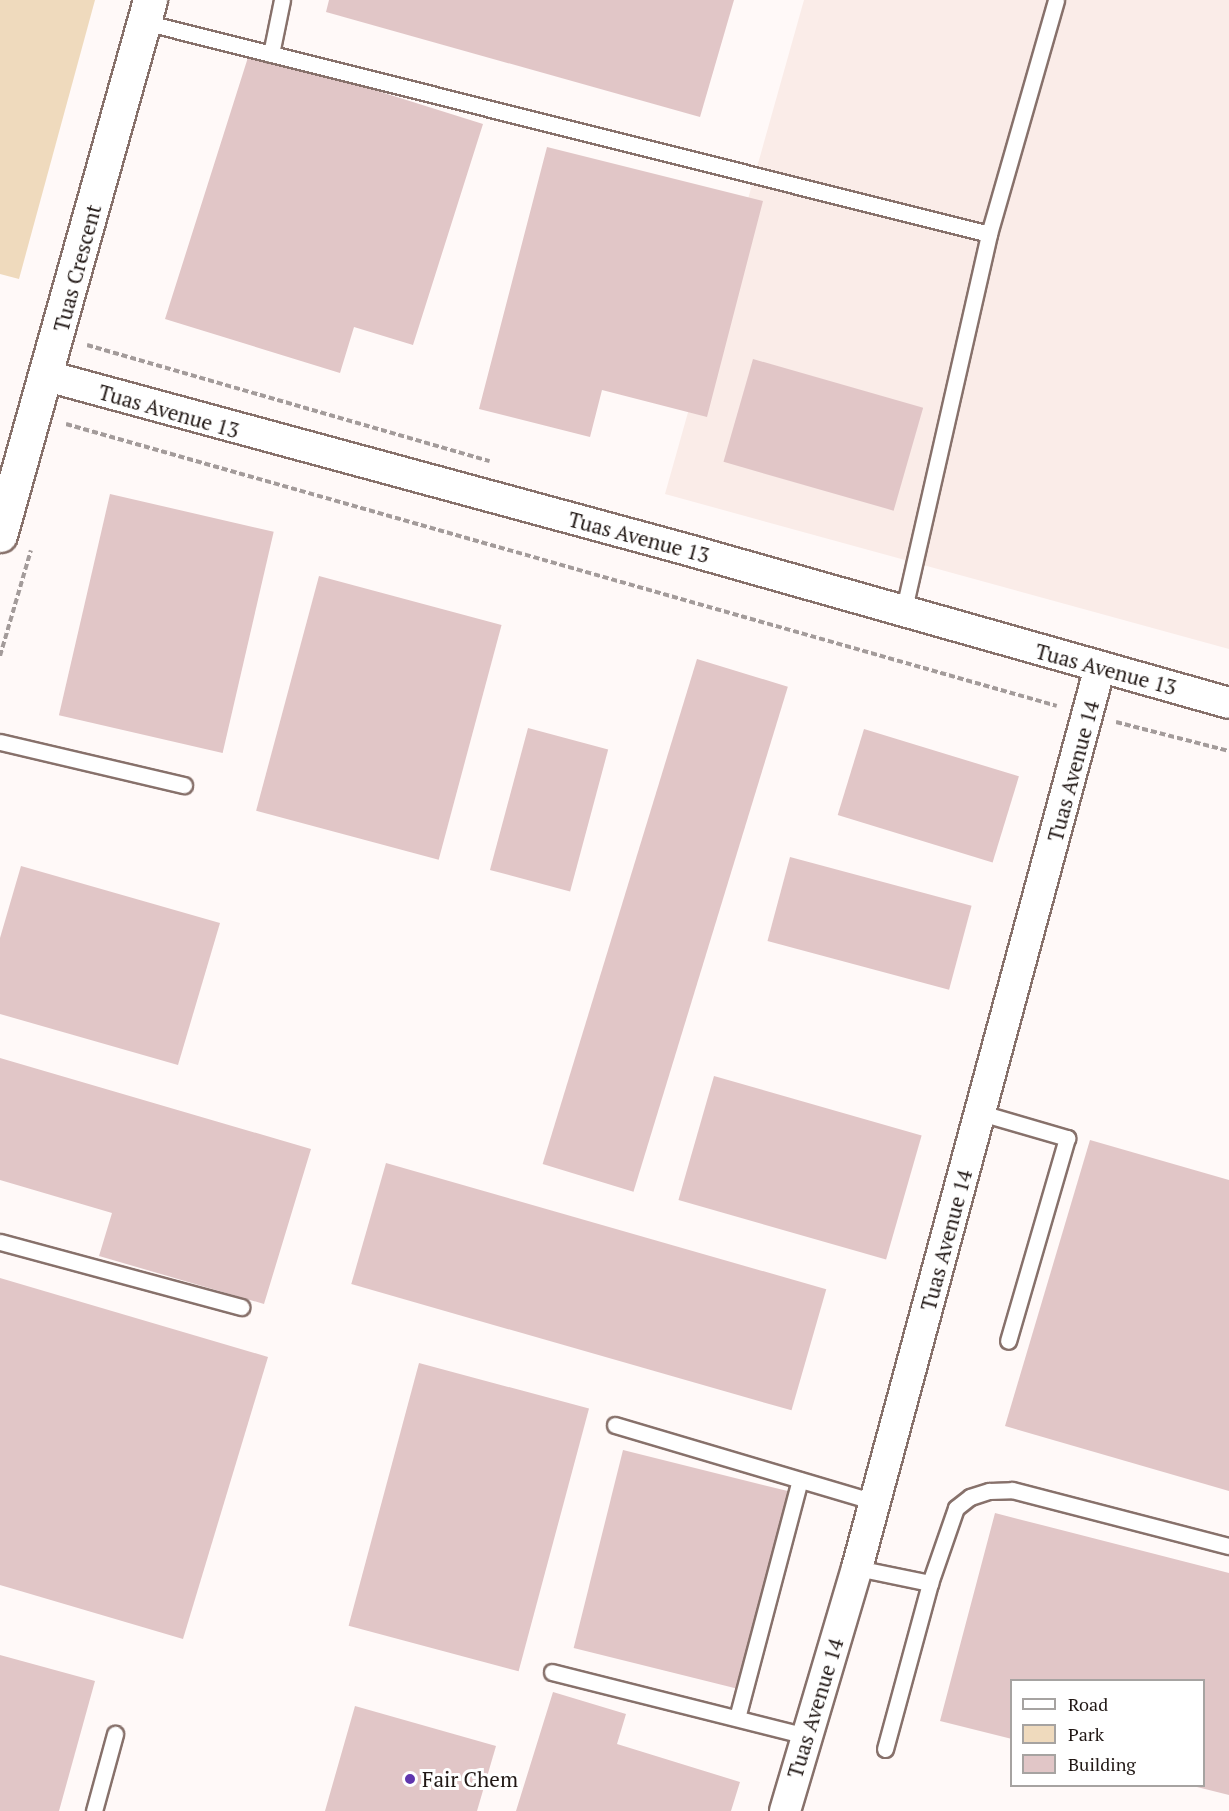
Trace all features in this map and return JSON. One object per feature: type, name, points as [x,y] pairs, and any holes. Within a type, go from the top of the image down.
[{"type":"street","name":"Tuas Crescent","points":[[0,535],[47,376],[147,11]]},
{"type":"street","name":"Tuas Avenue 13","points":[[47,376],[681,548],[903,613],[1229,703]]},
{"type":"street","name":"Tuas Avenue 14","points":[[785,1811],[857,1568],[1100,667]]},
{"type":"lane","points":[[271,54],[282,0]]},
{"type":"lane","points":[[903,613],[988,234],[1056,0]]},
{"type":"lane","points":[[147,11],[271,54],[988,234]]},
{"type":"lane","points":[[0,742],[184,785]]},
{"type":"lane","points":[[981,1113],[1066,1138],[1008,1341]]},
{"type":"lane","points":[[0,1242],[241,1307]]},
{"type":"lane","points":[[615,1425],[875,1502]]},
{"type":"lane","points":[[737,1718],[800,1480]]},
{"type":"lane","points":[[885,1749],[930,1583],[956,1508],[969,1497],[989,1491],[1012,1490],[1229,1546]]},
{"type":"lane","points":[[857,1568],[930,1583]]},
{"type":"lane","points":[[552,1672],[806,1736]]},
{"type":"lane","points":[[94,1811],[115,1734]]},
{"type":"path","points":[[35,416],[1088,714],[1229,751]]},
{"type":"shaded area","points":[[804,0],[1229,0],[1229,649],[665,494]]},
{"type":"green space","points":[[0,0],[95,0],[19,279],[0,274]]},
{"type":"building","points":[[329,0],[734,0],[700,117],[326,12]]},
{"type":"building","points":[[250,51],[483,124],[413,345],[354,327],[340,373],[165,319]]},
{"type":"building","points":[[547,147],[763,201],[707,417],[602,390],[590,437],[479,409]]},
{"type":"building","points":[[753,359],[923,408],[894,511],[724,462]]},
{"type":"building","points":[[110,494],[274,532],[223,753],[59,715]]},
{"type":"building","points":[[319,576],[502,625],[439,860],[256,811]]},
{"type":"building","points":[[697,659],[788,687],[633,1192],[543,1164]]},
{"type":"building","points":[[528,728],[608,749],[570,891],[490,870]]},
{"type":"building","points":[[864,729],[1019,776],[993,862],[838,815]]},
{"type":"building","points":[[790,857],[972,906],[949,990],[767,941]]},
{"type":"building","points":[[21,866],[220,923],[178,1065],[0,1014],[0,938]]},
{"type":"building","points":[[0,1058],[311,1149],[264,1304],[99,1256],[112,1213],[0,1180]]},
{"type":"building","points":[[714,1076],[922,1136],[886,1260],[678,1200]]},
{"type":"building","points":[[1090,1140],[1229,1180],[1229,1491],[1005,1426]]},
{"type":"building","points":[[386,1163],[826,1289],[792,1410],[351,1284]]},
{"type":"building","points":[[0,1278],[268,1357],[183,1639],[0,1585]]},
{"type":"building","points":[[419,1363],[589,1409],[519,1671],[349,1626]]},
{"type":"building","points":[[623,1450],[791,1492],[742,1690],[574,1648]]},
{"type":"building","points":[[995,1513],[1229,1573],[1229,1795],[1197,1787],[1205,1787],[1205,1679],[1010,1679],[1010,1738],[940,1721]]},
{"type":"building","points":[[0,1655],[95,1681],[59,1811],[0,1811]]},
{"type":"building","points":[[553,1692],[626,1714],[617,1744],[740,1782],[731,1811],[516,1811]]},
{"type":"building","name":"Fair Chem","points":[[355,1706],[496,1746],[477,1811],[325,1811]]},
{"type":"place","name":"Fair Chem","points":[[410,1779]]}]
